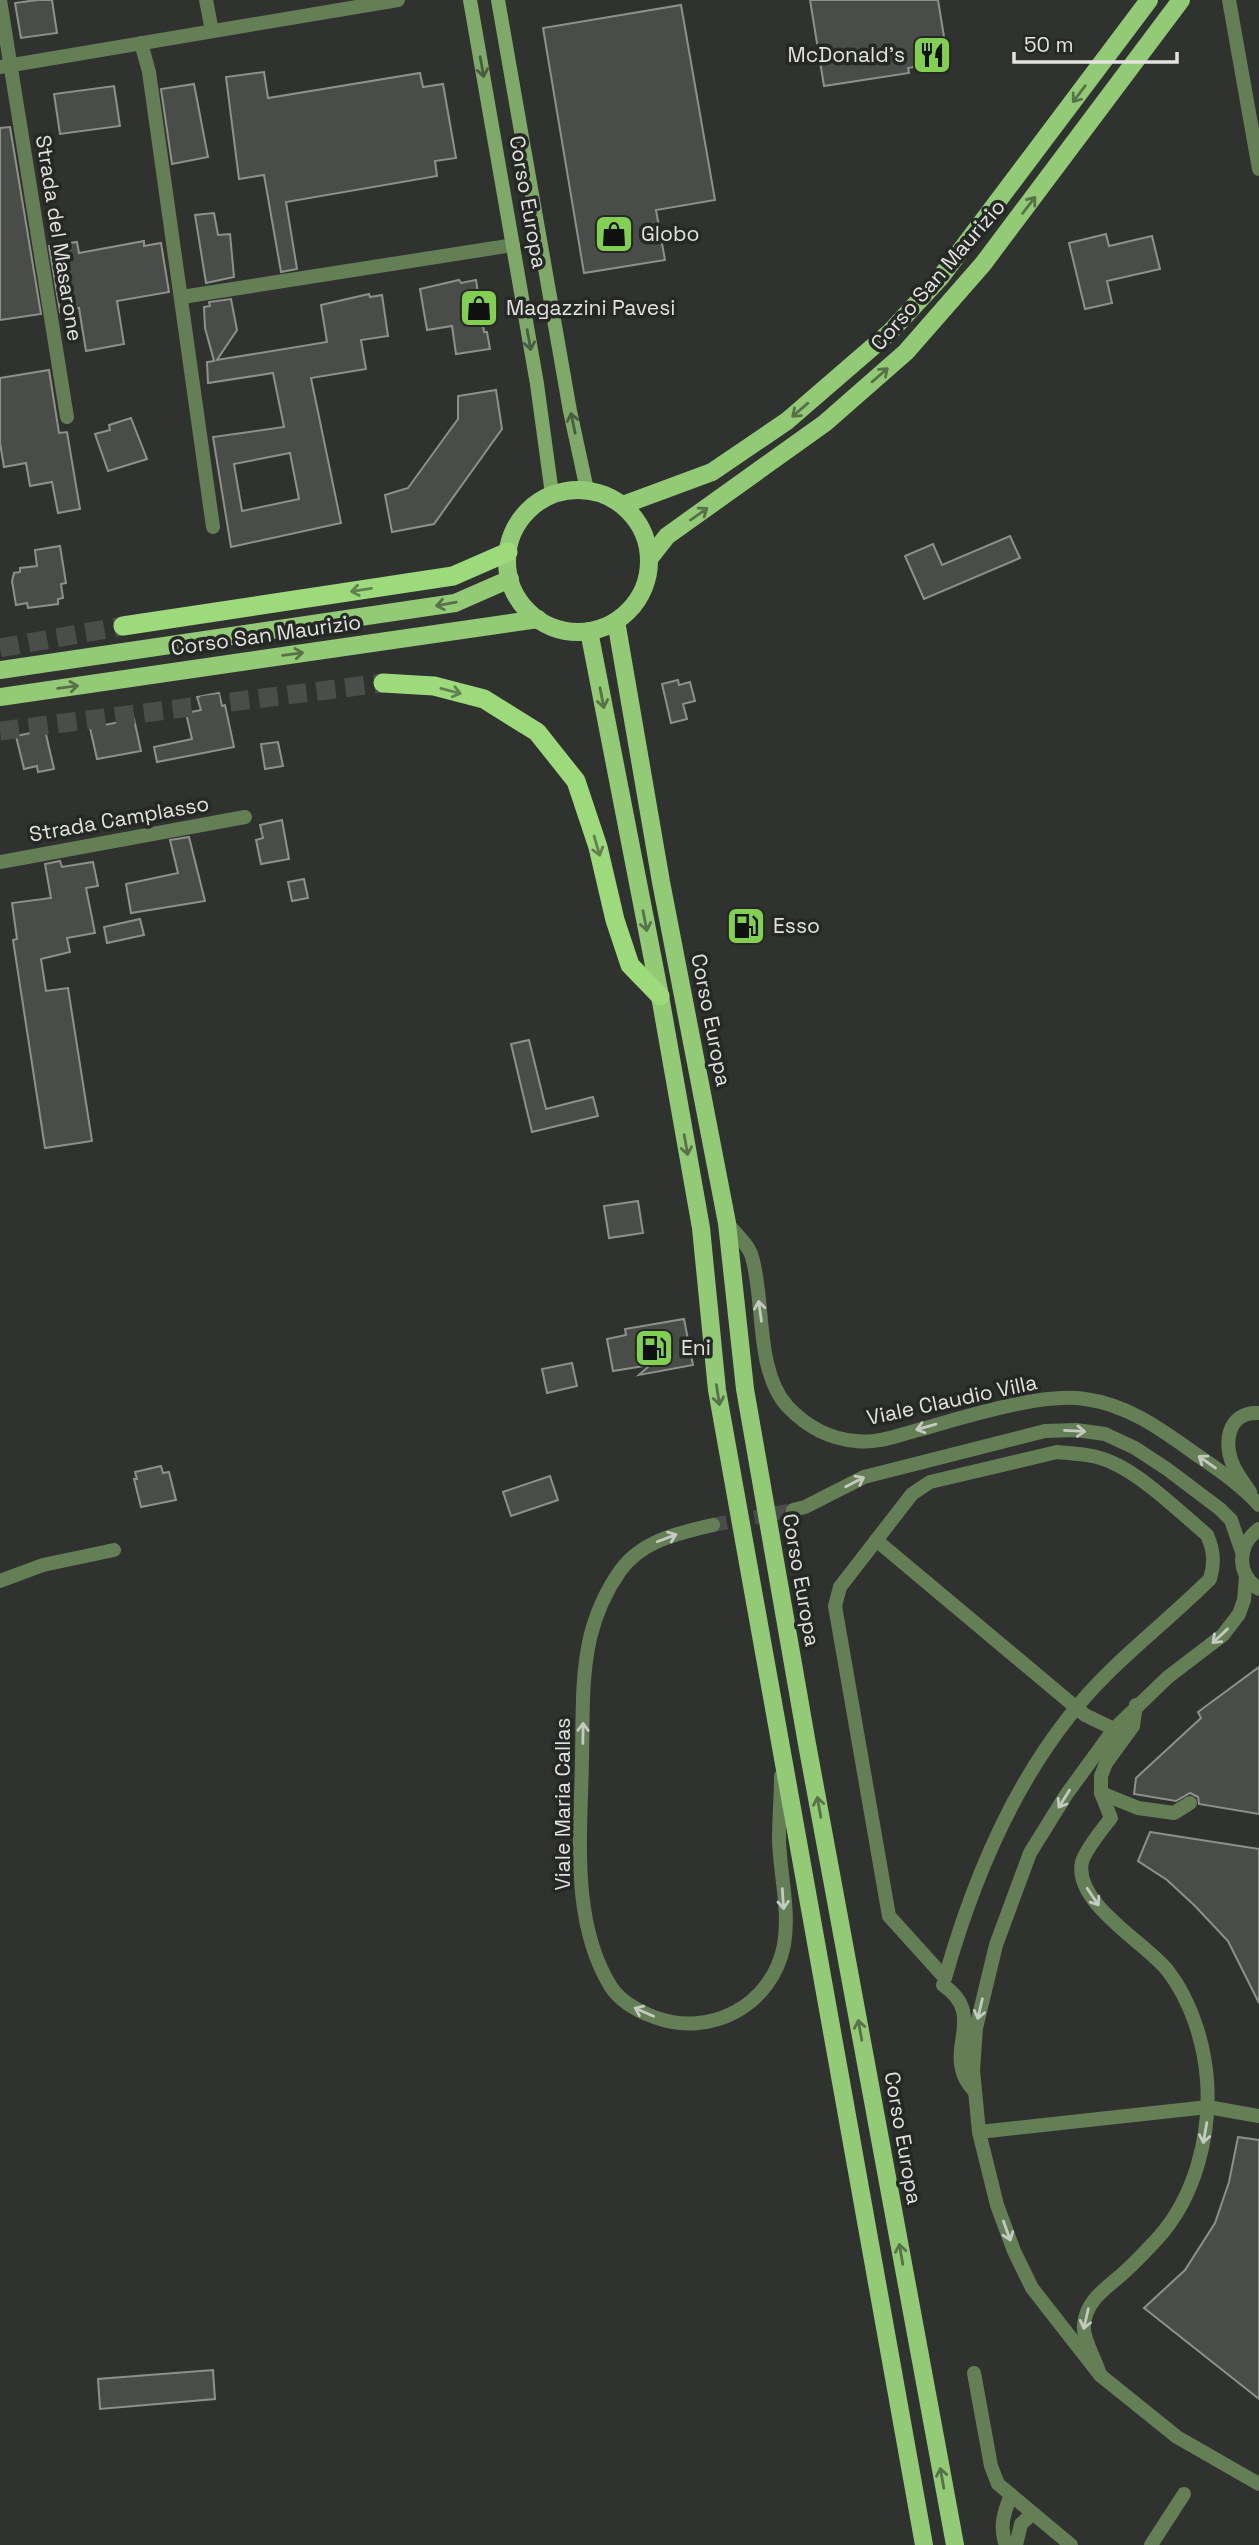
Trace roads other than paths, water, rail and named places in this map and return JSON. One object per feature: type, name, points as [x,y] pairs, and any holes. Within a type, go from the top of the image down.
[{"type":"highway","points":[[123,626],[453,576],[508,552]]},
{"type":"highway","points":[[383,683],[434,686],[484,699],[537,732],[576,781],[598,847],[615,920],[630,965],[660,996]]},
{"type":"main road","name":"Corso Europa","points":[[470,0],[537,384],[552,494]]},
{"type":"main road","name":"Corso Europa","points":[[498,0],[566,389],[587,490]]},
{"type":"main road","name":"Corso San Maurizio","points":[[623,505],[712,472],[787,421],[890,332],[940,278],[1150,0]]},
{"type":"main road","name":"Corso San Maurizio","points":[[649,559],[667,536],[825,423],[906,352],[998,244],[1181,0]]},
{"type":"main road","points":[[587,490],[606,495],[623,505],[637,520],[646,539],[649,559],[646,583],[634,605],[616,621],[589,631],[571,631],[538,619],[520,602],[510,579],[508,552],[522,517],[536,504],[552,494],[587,490]]},
{"type":"main road","name":"Corso San Maurizio","points":[[0,670],[455,603],[510,579]]},
{"type":"main road","name":"Corso San Maurizio","points":[[0,696],[538,619]]},
{"type":"main road","name":"Corso Europa","points":[[616,621],[661,882],[727,1223],[745,1389],[807,1744],[955,2545]]},
{"type":"main road","points":[[589,631],[660,996],[701,1228],[717,1390],[924,2545]]},
{"type":"street","name":"Strada del Masarone","points":[[1,0],[5,66],[67,416]]},
{"type":"street","points":[[206,0],[212,31]]},
{"type":"street","points":[[5,66],[398,0]]},
{"type":"street","points":[[1229,0],[1259,169]]},
{"type":"street","points":[[141,43],[149,72],[213,527]]},
{"type":"street","points":[[182,297],[513,245]]},
{"type":"street","name":"Strada Camplasso","points":[[0,862],[244,817]]},
{"type":"street","name":"Viale Claudio Villa","points":[[727,1223],[752,1255],[771,1377],[785,1404],[809,1426],[832,1436],[857,1442],[884,1439],[990,1410],[1040,1401],[1083,1398],[1118,1407],[1152,1423],[1242,1487],[1259,1505]]},
{"type":"street","points":[[1259,1413],[1246,1413],[1236,1420],[1230,1429],[1228,1452],[1234,1469],[1259,1505]]},
{"type":"street","points":[[793,1510],[806,1507],[864,1477],[1045,1431],[1076,1430],[1105,1434],[1135,1448],[1220,1509],[1231,1520],[1242,1552],[1246,1576],[1244,1600],[1239,1614],[1223,1635],[1168,1677],[1114,1729],[1066,1795],[1030,1853],[996,1945],[976,2028],[973,2070],[979,2132],[997,2205],[1032,2288],[1100,2375],[1177,2437],[1259,2484]]},
{"type":"street","points":[[1057,1452],[1086,1455],[1121,1467],[1207,1535],[1212,1545],[1214,1567],[1210,1579],[1123,1658],[1076,1708],[1036,1764],[1006,1818],[977,1880],[944,1978],[889,1916],[835,1606],[840,1587],[876,1540],[912,1494],[930,1482],[1057,1452]]},
{"type":"street","name":"Viale Maria Callas","points":[[713,1525],[674,1535],[646,1546],[622,1568],[602,1599],[584,1670],[580,1853],[585,1916],[596,1957],[612,1989],[635,2010],[663,2020],[689,2024],[716,2020],[735,2014],[753,2000],[772,1975],[784,1945],[785,1916],[779,1839],[782,1757]]},
{"type":"street","points":[[1242,1552],[1246,1542],[1259,1529]]},
{"type":"street","points":[[876,1540],[1076,1708],[1114,1729]]},
{"type":"street","points":[[0,1581],[43,1565],[114,1550]]},
{"type":"street","points":[[1246,1576],[1259,1589]]},
{"type":"street","points":[[1100,2375],[1095,2356],[1084,2338],[1083,2325],[1087,2311],[1097,2295],[1139,2258],[1176,2216],[1191,2185],[1206,2133],[1208,2107],[1203,2054],[1195,2024],[1183,1996],[1152,1953],[1110,1920],[1083,1882],[1082,1862],[1111,1818],[1101,1793],[1101,1776],[1106,1762],[1133,1726],[1136,1705]]},
{"type":"street","points":[[1101,1793],[1138,1808],[1174,1813],[1190,1803]]},
{"type":"street","points":[[943,1985],[956,1994],[964,2010],[961,2063],[965,2079],[975,2092]]},
{"type":"street","points":[[979,2132],[1208,2107],[1259,2116]]},
{"type":"street","points":[[974,2373],[991,2466],[998,2484],[1071,2545]]},
{"type":"street","points":[[1151,2545],[1184,2494]]},
{"type":"street","points":[[1006,2545],[1002,2535],[1003,2514],[1011,2495]]},
{"type":"street","points":[[1016,2545],[1021,2524],[1032,2514]]},
{"type":"tunnel","points":[[0,648],[123,626]]},
{"type":"tunnel","points":[[0,731],[383,683]]},
{"type":"tunnel","points":[[713,1525],[793,1510]]},
{"type":"place","name":"McDonald's","points":[[932,55]]},
{"type":"place","name":"Globo","points":[[614,234]]},
{"type":"place","name":"Magazzini Pavesi","points":[[479,308]]},
{"type":"place","name":"Esso","points":[[746,926]]},
{"type":"place","name":"Eni","points":[[654,1348]]}]
